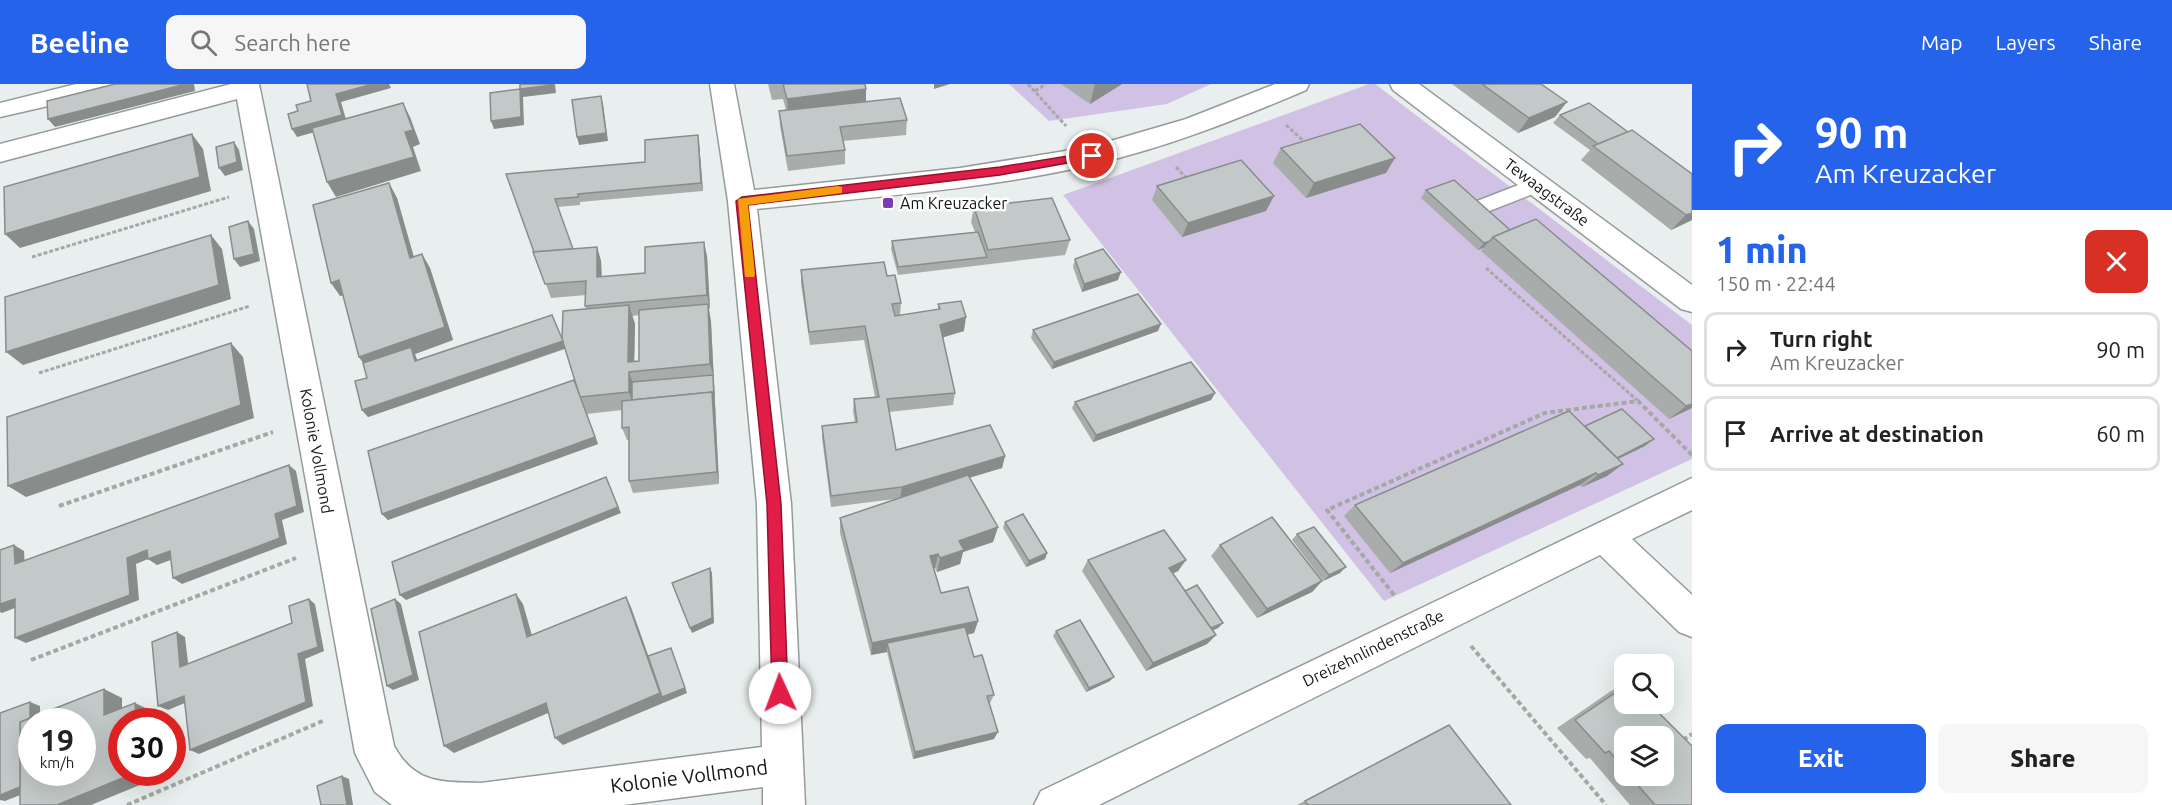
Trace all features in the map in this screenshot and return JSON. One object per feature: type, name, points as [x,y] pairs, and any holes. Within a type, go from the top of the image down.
[{"type":"street","points":[[4,110],[109,84]]},
{"type":"street","points":[[722,84],[742,201],[774,504],[784,805]]},
{"type":"street","points":[[742,201],[1000,171],[1092,156],[1188,128],[1297,84]]},
{"type":"street","name":"Tewaagstraße","points":[[1402,84],[1692,301]]},
{"type":"street","name":"Kolonie Vollmond","points":[[0,153],[247,86],[375,753],[394,783],[417,801],[481,803],[783,764]]},
{"type":"street","name":"Dreizehnlindenstraße","points":[[1055,805],[1692,493]]},
{"type":"street","points":[[1604,536],[1692,620]]},
{"type":"lane","points":[[1479,208],[1536,185]]},
{"type":"path","points":[[1028,84],[1092,156]]},
{"type":"path","points":[[1035,91],[1046,84]]},
{"type":"path","points":[[32,257],[267,185]]},
{"type":"path","points":[[1486,268],[1638,401],[1692,455]]},
{"type":"path","points":[[39,374],[287,294]]},
{"type":"path","points":[[1606,805],[1327,510],[1545,413],[1638,401]]},
{"type":"path","points":[[59,506],[311,418]]},
{"type":"path","points":[[31,660],[333,543]]},
{"type":"path","points":[[128,805],[365,703]]},
{"type":"path","points":[[1682,741],[1692,734]]},
{"type":"shaded area","points":[[1009,84],[1211,84],[1167,104],[1049,121]]},
{"type":"shaded area","points":[[1369,84],[1375,84],[1692,325],[1692,459],[1384,601],[1063,195]]},
{"type":"building","points":[[115,84],[186,84],[48,119],[47,101]]},
{"type":"building","points":[[307,84],[373,84],[336,94],[342,115],[292,129],[288,114],[298,111],[296,105],[311,101]]},
{"type":"building","points":[[520,84],[553,84],[553,85],[520,89]]},
{"type":"building","points":[[783,84],[865,84],[866,89],[787,99]]},
{"type":"building","points":[[1482,84],[1541,84],[1567,102],[1529,118]]},
{"type":"building","points":[[520,89],[521,117],[491,121],[490,93]]},
{"type":"building","points":[[601,96],[606,133],[577,137],[572,100]]},
{"type":"building","points":[[900,98],[907,120],[840,127],[845,150],[787,156],[779,111]]},
{"type":"building","points":[[403,103],[413,130],[405,132],[414,157],[327,182],[312,128]]},
{"type":"building","points":[[1589,103],[1628,132],[1598,144],[1560,115]]},
{"type":"building","points":[[1360,124],[1395,158],[1314,183],[1281,148]]},
{"type":"building","points":[[1632,130],[1692,174],[1692,213],[1686,215],[1593,146]]},
{"type":"building","points":[[192,134],[200,177],[5,234],[4,187]]},
{"type":"building","points":[[698,135],[701,183],[578,194],[578,197],[555,199],[573,249],[534,252],[506,174],[645,162],[645,140]]},
{"type":"building","points":[[234,142],[237,162],[219,168],[216,147]]},
{"type":"building","points":[[1241,160],[1274,196],[1188,223],[1157,186]]},
{"type":"building","points":[[1454,180],[1510,230],[1484,243],[1426,190]]},
{"type":"building","points":[[389,183],[410,258],[422,254],[445,327],[359,357],[339,280],[331,283],[313,205]]},
{"type":"building","points":[[1052,198],[1070,240],[988,250],[974,207]]},
{"type":"building","points":[[1536,219],[1692,351],[1692,404],[1686,406],[1493,237]]},
{"type":"building","points":[[248,221],[254,254],[234,259],[229,227]]},
{"type":"building","points":[[978,232],[987,257],[898,267],[892,241]]},
{"type":"building","points":[[211,235],[219,285],[6,352],[5,297]]},
{"type":"building","points":[[704,242],[707,295],[585,306],[586,281],[545,284],[533,252],[597,247],[597,277],[645,273],[645,247]]},
{"type":"building","points":[[1103,249],[1121,272],[1084,284],[1075,259]]},
{"type":"building","points":[[884,262],[887,276],[895,275],[901,303],[892,304],[895,316],[940,309],[938,304],[961,301],[966,317],[940,325],[955,393],[887,399],[896,450],[990,425],[1005,456],[902,487],[831,496],[822,426],[857,422],[854,399],[879,397],[865,326],[809,332],[801,270]]},
{"type":"building","points":[[1138,294],[1161,324],[1054,362],[1033,330]]},
{"type":"building","points":[[708,304],[710,364],[629,372],[629,392],[580,397],[562,339],[563,311],[629,305],[628,362],[639,361],[639,310]]},
{"type":"building","points":[[552,315],[563,341],[362,410],[355,381],[367,378],[363,363],[411,347],[415,361]]},
{"type":"building","points":[[231,343],[241,405],[8,486],[7,417]]},
{"type":"building","points":[[1191,362],[1215,393],[1096,435],[1075,402]]},
{"type":"building","points":[[713,375],[714,398],[712,392],[632,400],[632,382]]},
{"type":"building","points":[[574,380],[595,437],[382,514],[368,451]]},
{"type":"building","points":[[712,392],[717,472],[629,481],[629,427],[622,428],[622,401]]},
{"type":"building","points":[[1622,409],[1654,439],[1617,458],[1585,426]]},
{"type":"building","points":[[1569,411],[1623,464],[1598,475],[1596,473],[1403,563],[1355,505]]},
{"type":"building","points":[[289,465],[297,506],[275,514],[280,538],[173,578],[170,551],[148,559],[147,550],[127,558],[130,595],[15,638],[15,599],[0,604],[0,550],[14,545],[15,564]]},
{"type":"building","points":[[968,475],[998,527],[959,541],[964,550],[940,558],[938,554],[930,556],[941,593],[968,587],[978,621],[872,643],[840,518]]},
{"type":"building","points":[[606,477],[618,507],[400,595],[392,562]]},
{"type":"building","points":[[1023,514],[1047,553],[1029,561],[1005,522]]},
{"type":"building","points":[[1272,517],[1322,581],[1267,609],[1220,545]]},
{"type":"building","points":[[1314,527],[1346,567],[1329,575],[1297,534]]},
{"type":"building","points":[[1164,530],[1186,560],[1169,568],[1216,635],[1153,663],[1088,560]]},
{"type":"building","points":[[710,568],[712,618],[690,628],[672,583]]},
{"type":"building","points":[[1197,585],[1223,623],[1211,628],[1185,591]]},
{"type":"building","points":[[516,594],[527,637],[626,597],[660,693],[555,738],[546,703],[444,746],[419,632]]},
{"type":"building","points":[[309,599],[318,647],[298,654],[306,702],[190,750],[184,696],[158,706],[152,642],[177,632],[180,667],[292,623],[289,606]]},
{"type":"building","points":[[395,599],[413,675],[387,686],[371,609]]},
{"type":"building","points":[[1080,620],[1114,677],[1089,688],[1056,631]]},
{"type":"building","points":[[965,627],[974,657],[982,655],[994,695],[987,696],[998,732],[915,752],[887,643]]},
{"type":"building","points":[[671,648],[685,688],[662,697],[648,656]]},
{"type":"building","points":[[104,689],[104,715],[108,713],[108,784],[57,805],[20,805],[20,786],[96,786],[96,708],[56,708]]},
{"type":"building","points":[[1614,694],[1614,714],[1660,714],[1672,726],[1614,726],[1614,757],[1609,751],[1605,753],[1575,720]]},
{"type":"building","points":[[30,702],[30,708],[18,708],[18,786],[20,787],[0,795],[0,713]]},
{"type":"building","points":[[135,703],[135,708],[122,708]]},
{"type":"building","points":[[1449,725],[1511,805],[1308,805],[1305,801]]},
{"type":"building","points":[[1674,728],[1692,746],[1692,805],[1655,805],[1639,786],[1674,786]]},
{"type":"building","points":[[342,776],[347,805],[321,805],[317,786]]},
{"type":"slow traffic","points":[[749,274],[742,201],[838,190]]},
{"type":"place","name":"Am Kreuzacker","points":[[888,203]]},
{"type":"route","points":[[780,693],[774,504],[742,201],[1000,171],[1092,156]]}]
